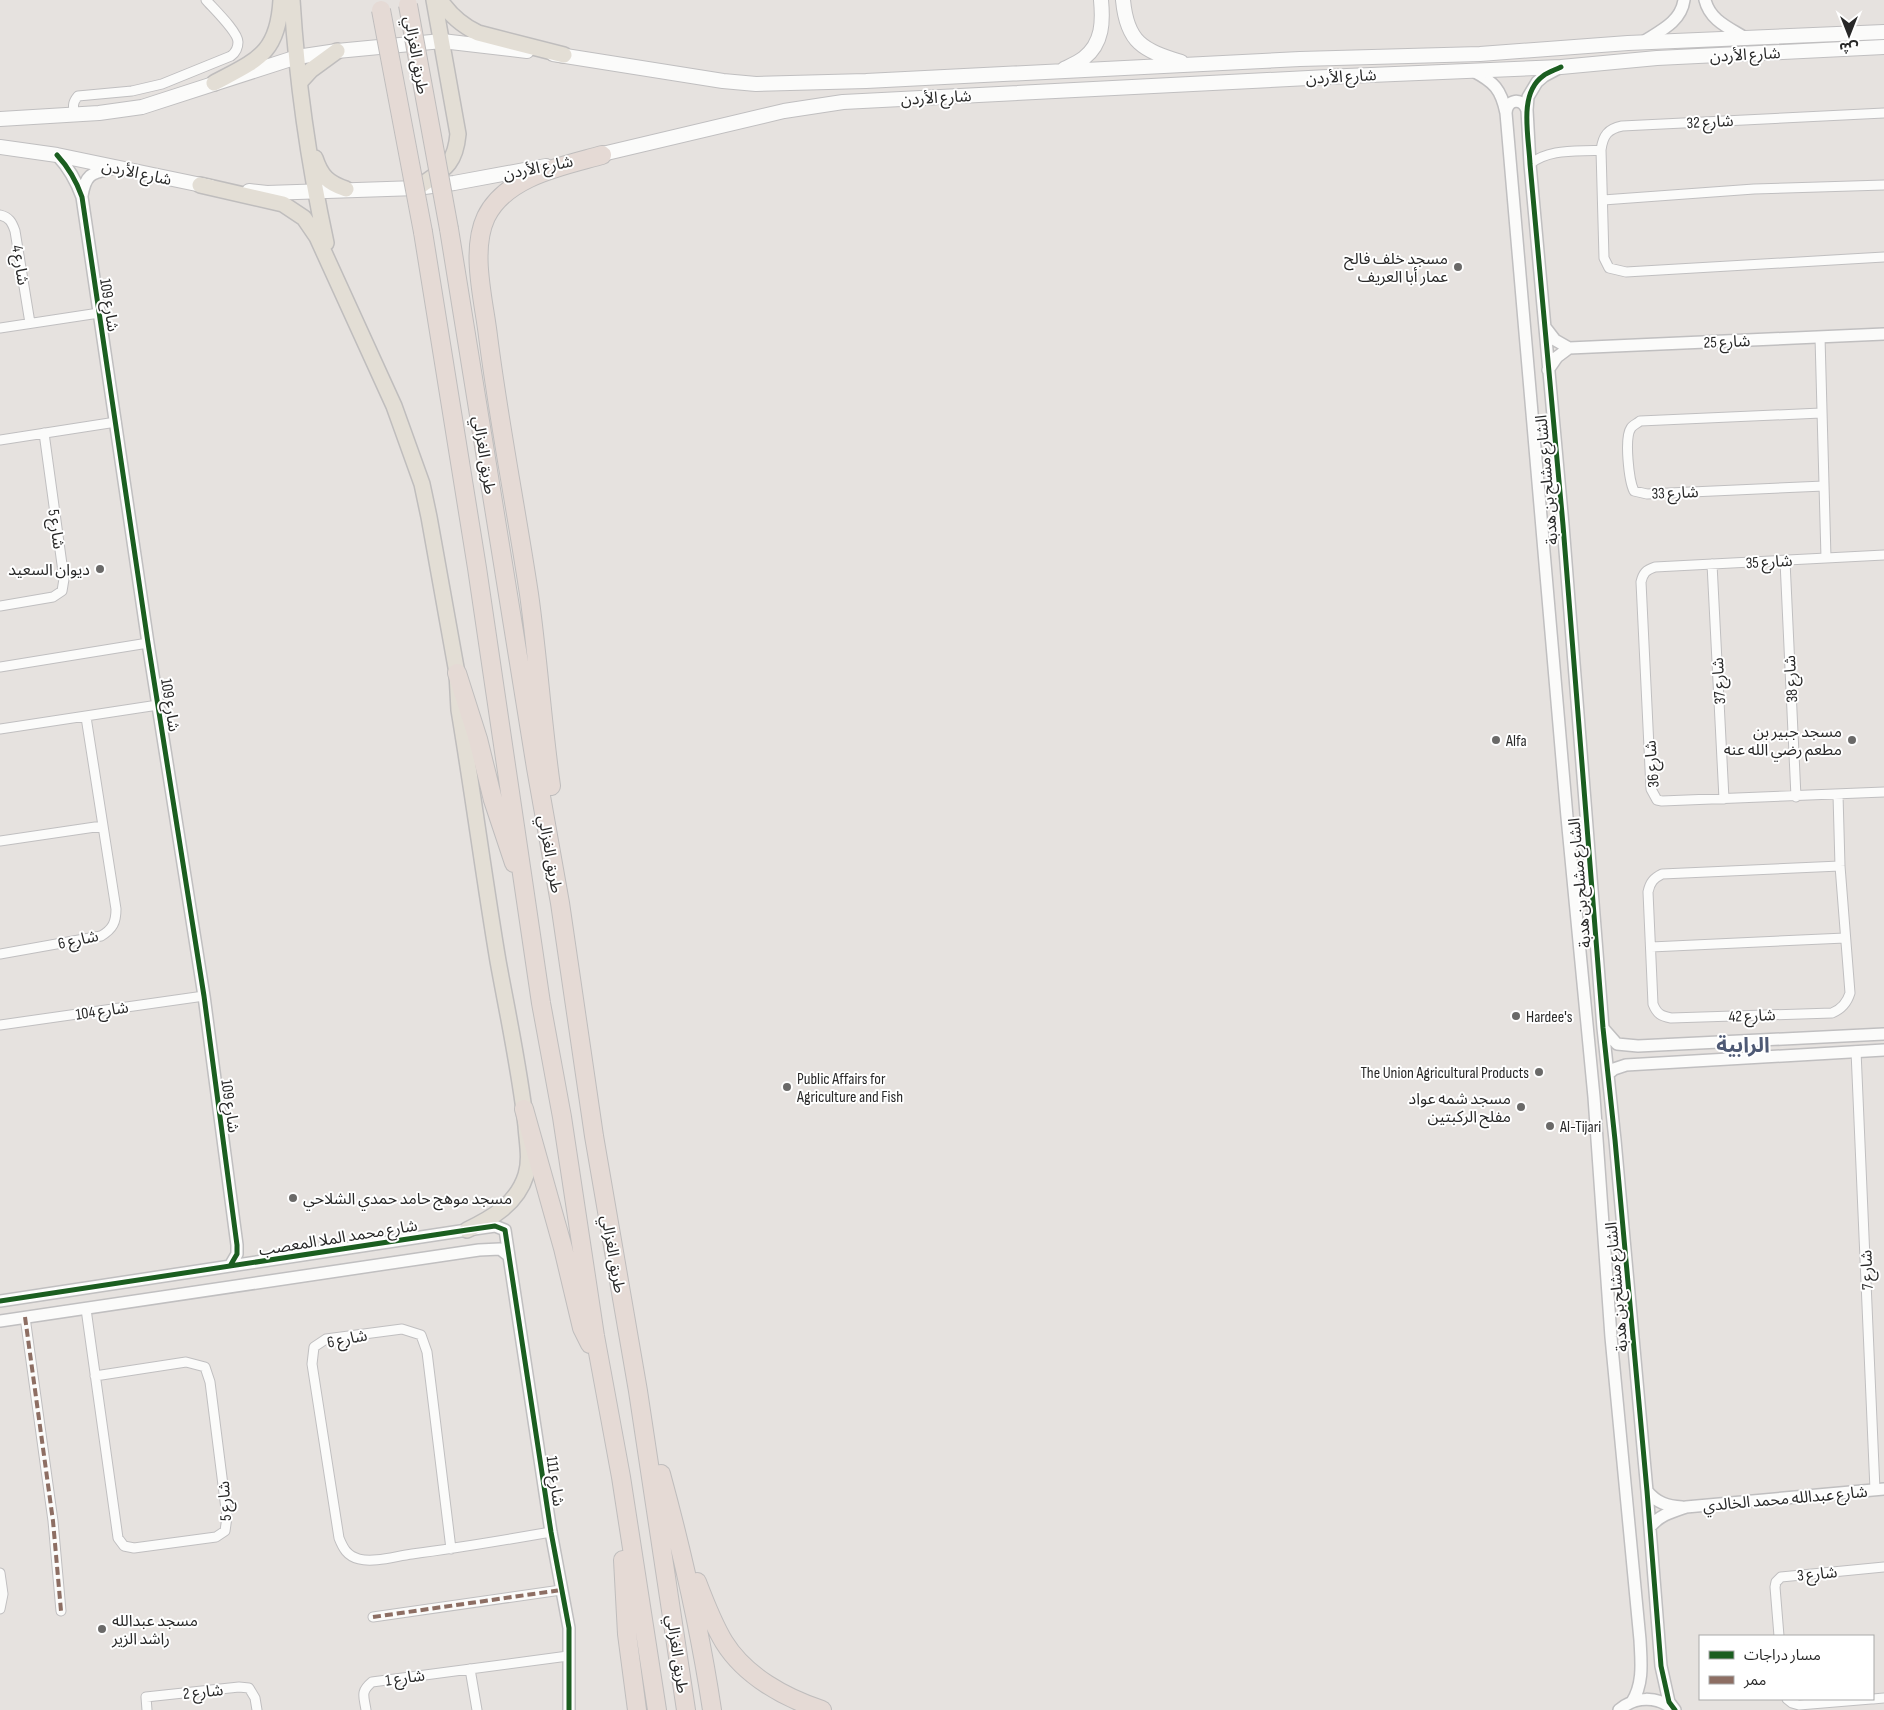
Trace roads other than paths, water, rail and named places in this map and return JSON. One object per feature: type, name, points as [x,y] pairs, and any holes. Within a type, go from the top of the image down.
[{"type":"highway","name":"طريق الغزالي","points":[[408,3],[449,229],[536,768],[560,903],[594,1136],[638,1391],[686,1710]]},
{"type":"highway","name":"طريق الغزالي","points":[[381,5],[422,232],[477,568],[541,1003],[562,1117],[600,1364],[621,1477],[657,1710]]},
{"type":"highway","points":[[560,903],[551,790],[530,604],[498,409],[480,284],[479,248],[481,228],[486,216],[493,205],[507,192],[540,174],[602,155]]},
{"type":"highway","points":[[456,673],[478,739],[504,837],[525,891]]},
{"type":"highway","points":[[524,1109],[560,1238],[582,1328],[600,1364]]},
{"type":"highway","points":[[638,1391],[674,1520],[700,1637],[712,1710]]},
{"type":"highway","points":[[621,1477],[625,1602],[637,1710]]},
{"type":"highway","points":[[674,1520],[703,1599],[725,1644],[744,1665],[770,1687],[804,1704],[822,1710]]},
{"type":"main road","points":[[214,83],[251,63],[266,51],[274,38],[281,13],[282,0]]},
{"type":"main road","points":[[292,0],[300,82],[315,191],[329,265]]},
{"type":"main road","points":[[417,188],[452,161],[457,146],[458,134],[434,0]]},
{"type":"main road","points":[[440,0],[452,16],[465,27],[478,33],[564,55]]},
{"type":"main road","points":[[1061,71],[1085,57],[1097,42],[1103,22],[1101,0]]},
{"type":"main road","points":[[1123,0],[1124,15],[1129,28],[1141,46],[1154,53],[1191,65]]},
{"type":"main road","name":"شارع الأردن","points":[[0,119],[75,115],[142,106],[297,57],[336,51],[442,41],[564,55],[723,81],[756,84],[1300,59],[1480,54],[1643,42],[1884,32]]},
{"type":"main road","name":"شارع الأردن","points":[[0,148],[57,155],[200,185],[266,193],[417,188],[454,183],[602,155],[794,109],[843,102],[1561,67],[1657,58],[1884,47]]},
{"type":"main road","points":[[300,82],[311,70],[336,51]]},
{"type":"main road","points":[[1245,82],[1265,76],[1308,73],[1309,66],[1300,59]]},
{"type":"main road","points":[[907,99],[901,94],[902,86],[905,84],[942,81],[957,76]]},
{"type":"main road","points":[[308,135],[323,175],[330,184],[346,190]]},
{"type":"main road","points":[[200,185],[283,204],[304,218],[311,227],[394,406],[416,466],[429,517],[456,673],[459,710],[494,936],[524,1109],[528,1163],[522,1187],[509,1204],[497,1215],[467,1230]]},
{"type":"street","points":[[75,115],[73,106],[78,96],[132,91],[162,84],[236,52],[238,42],[235,34],[206,0]]},
{"type":"street","points":[[1643,42],[1673,22],[1683,9],[1684,0]]},
{"type":"street","points":[[1705,0],[1714,19],[1747,39]]},
{"type":"street","name":"الشارع مشلح بن هدبة","points":[[1561,67],[1537,82],[1528,97],[1530,164],[1563,525],[1603,1028],[1647,1491],[1661,1666],[1669,1702],[1675,1710]]},
{"type":"street","name":"الشارع مشلح بن هدبة","points":[[1473,71],[1484,77],[1497,89],[1502,97],[1506,113],[1532,428],[1543,526],[1567,817],[1594,1098],[1610,1328],[1640,1640],[1641,1673],[1639,1688],[1632,1702]]},
{"type":"street","points":[[1506,113],[1506,107],[1515,100],[1521,101],[1527,110]]},
{"type":"street","name":"شارع 32","points":[[1884,113],[1622,126],[1611,129],[1606,134],[1602,141],[1601,150],[1604,258],[1609,268],[1626,272],[1884,258]]},
{"type":"street","points":[[1530,164],[1540,157],[1552,153],[1601,150]]},
{"type":"street","name":"شارع 109","points":[[57,155],[70,169],[82,197],[148,643],[204,996],[237,1245],[237,1254],[230,1266]]},
{"type":"street","points":[[82,197],[84,182],[93,173],[118,167]]},
{"type":"street","points":[[1603,200],[1754,190],[1884,185]]},
{"type":"street","name":"شارع 4","points":[[0,215],[8,218],[13,224],[15,231],[30,323]]},
{"type":"street","points":[[0,328],[99,313]]},
{"type":"street","points":[[1545,327],[1555,340],[1569,348],[1557,357],[1548,370]]},
{"type":"street","name":"شارع 25","points":[[1569,348],[1884,334]]},
{"type":"street","points":[[1820,337],[1826,558]]},
{"type":"street","name":"شارع 33","points":[[1821,413],[1640,421],[1631,428],[1628,436],[1630,482],[1634,491],[1647,494],[1824,486]]},
{"type":"street","points":[[0,440],[116,422]]},
{"type":"street","name":"شارع 5","points":[[0,606],[53,597],[62,591],[64,579],[44,433]]},
{"type":"street","points":[[1543,526],[1546,532],[1553,534],[1560,532],[1563,525]]},
{"type":"street","name":"شارع 35","points":[[1655,566],[1884,555]]},
{"type":"street","name":"شارع 38","points":[[1784,560],[1796,797]]},
{"type":"street","name":"شارع 37","points":[[1712,564],[1724,799]]},
{"type":"street","name":"شارع 36","points":[[1655,566],[1647,569],[1641,582],[1651,789],[1656,800],[1662,802],[1884,792]]},
{"type":"street","points":[[0,667],[148,643]]},
{"type":"street","points":[[0,729],[158,705]]},
{"type":"street","name":"شارع 6","points":[[0,954],[101,936],[113,927],[116,919],[86,717]]},
{"type":"street","name":"شارع 42","points":[[1838,795],[1840,866],[1850,993],[1840,1010],[1832,1013],[1671,1018],[1661,1016],[1653,1004],[1650,884],[1655,878],[1662,874],[1840,866]]},
{"type":"street","points":[[0,841],[102,826]]},
{"type":"street","points":[[1651,947],[1845,938]]},
{"type":"street","name":"شارع 104","points":[[0,1025],[204,996]]},
{"type":"street","points":[[1603,1028],[1617,1044],[1638,1046],[1884,1034]]},
{"type":"street","points":[[1777,1039],[1772,1043],[1771,1048],[1773,1054],[1778,1056]]},
{"type":"street","points":[[1608,1074],[1626,1064],[1884,1050]]},
{"type":"street","name":"شارع 7","points":[[1856,1051],[1879,1489]]},
{"type":"street","points":[[1596,1143],[1606,1147],[1615,1140]]},
{"type":"street","points":[[1598,1173],[1606,1166],[1618,1174]]},
{"type":"street","name":"شارع محمد الملا المعصب","points":[[0,1300],[495,1226],[505,1230],[507,1234],[509,1256]]},
{"type":"street","points":[[424,1236],[426,1257]]},
{"type":"street","points":[[237,1245],[242,1253],[253,1262]]},
{"type":"street","name":"شارع محمد الملا المعصب","points":[[0,1322],[494,1248],[500,1249],[509,1256]]},
{"type":"street","name":"شارع 111","points":[[509,1256],[551,1532],[569,1628],[569,1710]]},
{"type":"street","name":"شارع 5","points":[[86,1308],[95,1376],[118,1538],[124,1546],[134,1548],[216,1537],[225,1531],[226,1507],[210,1382],[205,1367],[186,1362],[95,1376]]},
{"type":"street","points":[[25,1317],[53,1521],[61,1611]]},
{"type":"street","name":"شارع 6","points":[[451,1549],[427,1352],[420,1335],[402,1329],[326,1339],[314,1348],[312,1364],[339,1538],[342,1547],[348,1554],[360,1559],[380,1558],[451,1549],[551,1532]]},
{"type":"street","name":"شارع عبدالله محمد الخالدي","points":[[1650,1527],[1664,1514],[1686,1508],[1879,1489]]},
{"type":"street","name":"شارع عبدالله محمد الخالدي","points":[[1647,1491],[1655,1500],[1662,1504],[1686,1508]]},
{"type":"street","name":"شارع 3","points":[[1779,1635],[1775,1587],[1781,1577],[1884,1567]]},
{"type":"street","points":[[0,1573],[3,1594],[0,1609]]},
{"type":"street","points":[[373,1617],[561,1590]]},
{"type":"street","name":"شارع 1","points":[[366,1710],[363,1693],[365,1688],[372,1682],[568,1656]]},
{"type":"street","points":[[470,1669],[477,1710]]},
{"type":"street","name":"شارع 2","points":[[147,1710],[146,1697],[239,1687],[249,1688],[255,1698],[257,1710]]},
{"type":"street","points":[[1619,1710],[1632,1702],[1643,1699],[1656,1700],[1667,1704],[1675,1710]]},
{"type":"street","points":[[1788,1700],[1800,1705],[1860,1700]]},
{"type":"place","name":"مسجد خلف فالح عمار أبا العريف","points":[[1458,267]]},
{"type":"place","name":"ديوان السعيد","points":[[100,569]]},
{"type":"place","name":"Alfa","points":[[1496,740]]},
{"type":"place","name":"مسجد جبير بن مطعم رضي الله عنه","points":[[1852,740]]},
{"type":"place","name":"Hardee's","points":[[1516,1016]]},
{"type":"place","name":"The Union Agricultural Products","points":[[1539,1072]]},
{"type":"place","name":"Public Affairs for Agriculture and Fish","points":[[787,1087]]},
{"type":"place","name":"مسجد شمه عواد مفلح الركبتين","points":[[1521,1107]]},
{"type":"place","name":"Al-Tijari","points":[[1550,1126]]},
{"type":"place","name":"مسجد موهج حامد حمدي الشلاحي","points":[[293,1198]]},
{"type":"place","name":"مسجد عبدالله راشد الزير","points":[[102,1629]]},
{"type":"district","name":"الرابية","points":[[1743,1045]]}]
